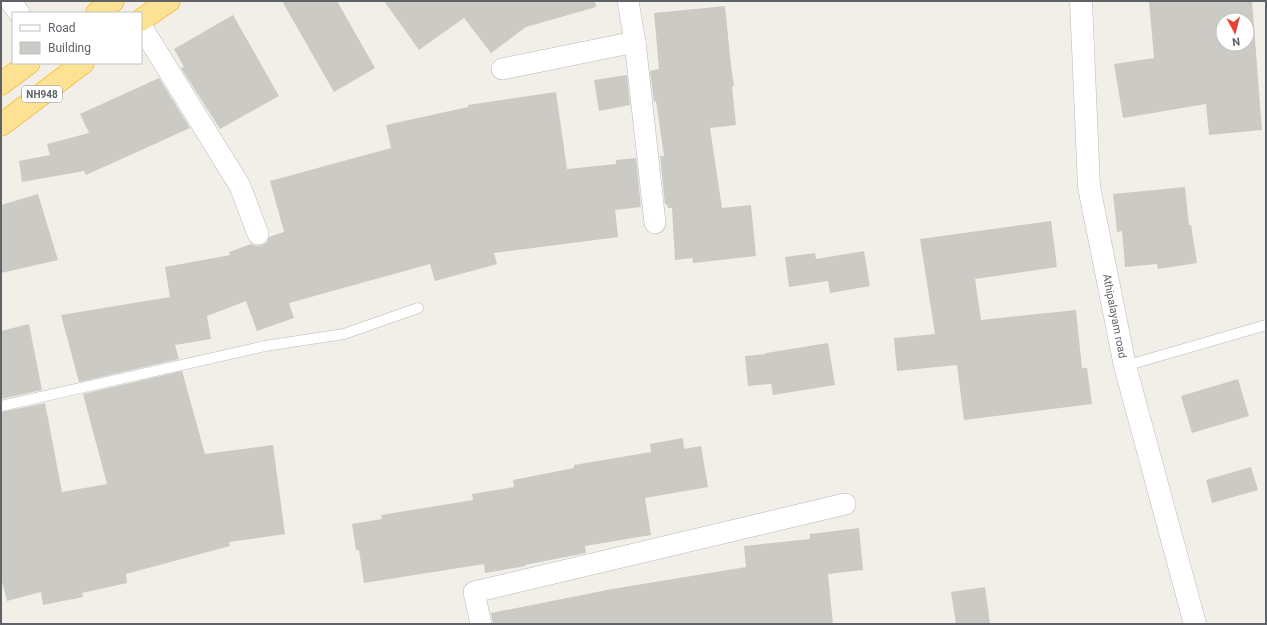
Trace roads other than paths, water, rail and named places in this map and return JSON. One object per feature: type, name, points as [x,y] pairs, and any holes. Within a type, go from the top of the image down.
[{"type":"highway","points":[[97,12],[113,1]]},
{"type":"highway","points":[[142,19],[169,1]]},
{"type":"highway","name":"NH948","points":[[1,84],[28,64]]},
{"type":"highway","name":"NH948","points":[[1,125],[82,64]]},
{"type":"street","points":[[10,1],[18,12]]},
{"type":"street","points":[[628,1],[635,42],[655,223]]},
{"type":"street","name":"Athipalayam road","points":[[1081,1],[1089,187],[1124,366],[1195,624]]},
{"type":"street","points":[[142,28],[240,186],[258,234]]},
{"type":"street","points":[[502,69],[635,42]]},
{"type":"street","points":[[481,624],[474,592],[845,504]]},
{"type":"lane","points":[[1,406],[265,346],[344,334],[418,308]]},
{"type":"lane","points":[[1124,366],[1266,325]]}]
